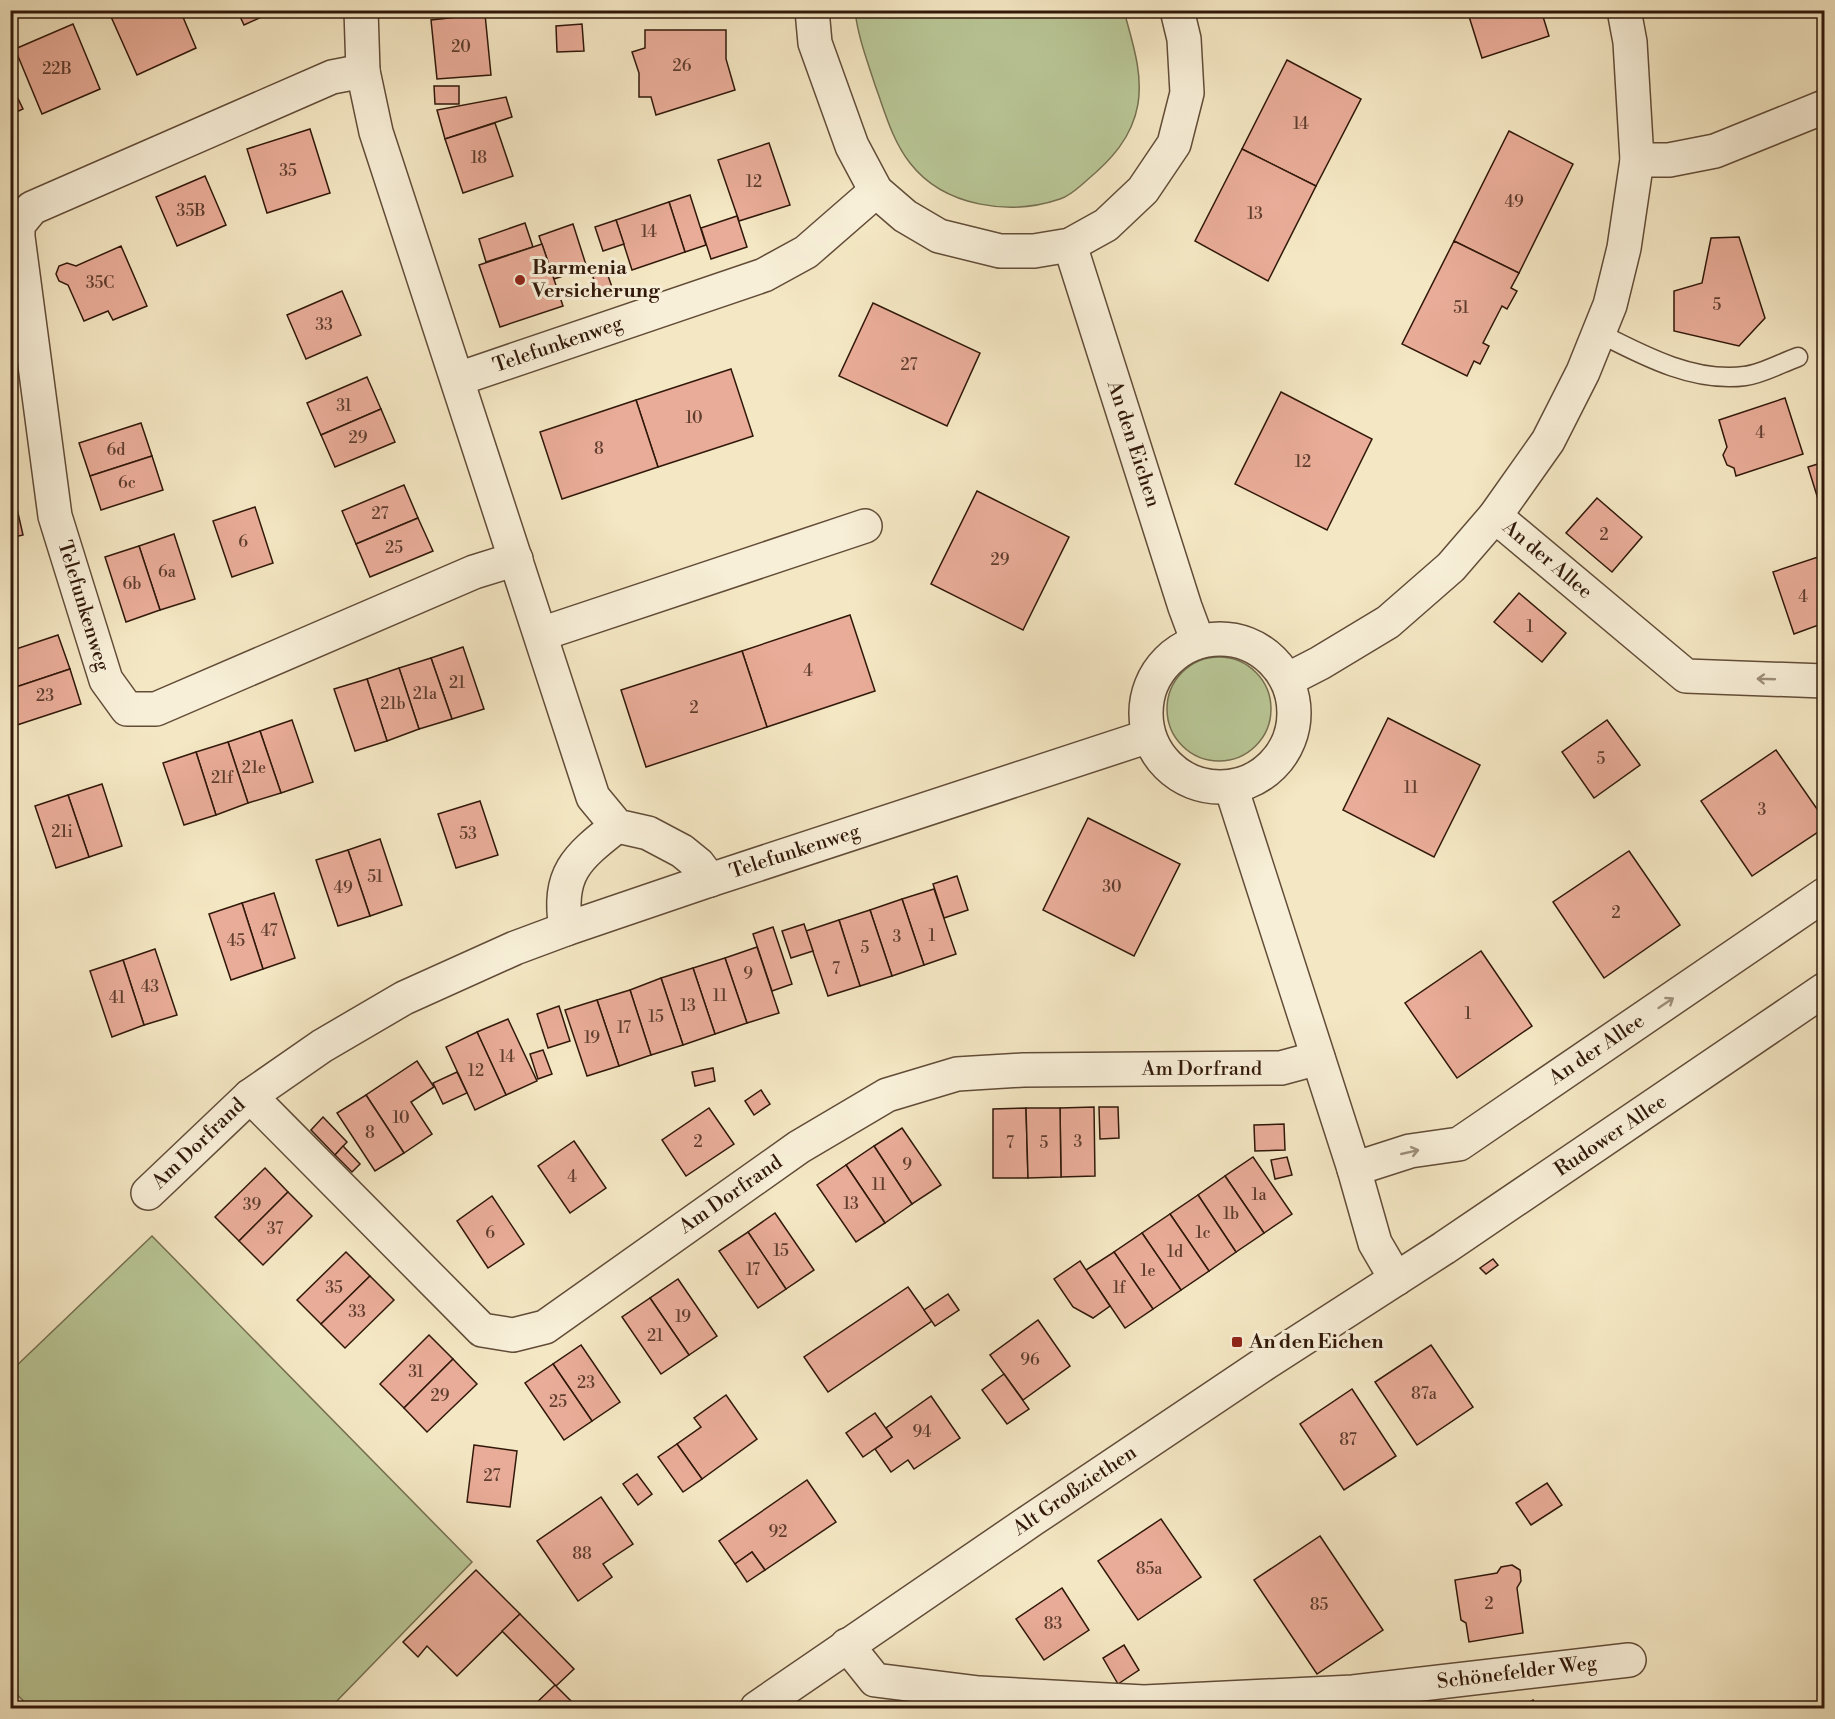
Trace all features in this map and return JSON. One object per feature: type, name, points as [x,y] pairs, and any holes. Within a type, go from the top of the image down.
[{"type":"street","points":[[362,10],[363,71],[376,132],[593,797],[617,826],[588,848],[571,871],[563,892],[566,929]]},
{"type":"street","points":[[812,10],[815,43],[852,146],[876,191],[905,216],[939,236],[1000,251],[1034,251],[1070,245],[1106,225],[1143,190],[1174,144],[1187,93],[1184,39],[1177,10]]},
{"type":"street","points":[[1287,680],[1388,622],[1451,567],[1495,516],[1548,441],[1584,372],[1610,305],[1624,248],[1637,160],[1630,42],[1624,10]]},
{"type":"street","name":"Telefunkenweg","points":[[363,71],[332,77],[32,208],[14,225],[18,237],[55,516],[106,680],[127,709],[156,709],[474,572],[516,559]]},
{"type":"street","points":[[1637,160],[1669,160],[1715,151],[1824,107]]},
{"type":"street","name":"Telefunkenweg","points":[[458,379],[764,275],[806,252],[876,191]]},
{"type":"street","name":"An den Eichen","points":[[1070,245],[1198,642]]},
{"type":"street","name":"An der Allee","points":[[1495,516],[1686,676],[1824,681]]},
{"type":"street","points":[[541,634],[865,526]]},
{"type":"street","points":[[1218,639],[1238,640],[1256,648],[1272,660],[1287,680],[1293,698],[1294,722],[1287,745],[1274,765],[1254,779],[1231,787],[1210,787],[1190,781],[1172,770],[1158,755],[1149,736],[1145,713],[1149,690],[1160,669],[1177,653],[1198,642],[1218,639]]},
{"type":"street","name":"Telefunkenweg","points":[[617,826],[648,833],[682,851],[698,864],[710,880],[1149,736]]},
{"type":"street","points":[[1231,787],[1354,1169],[1375,1243],[1396,1279]]},
{"type":"street","name":"Am Dorfrand","points":[[148,1193],[250,1096],[322,1046],[404,998],[515,948],[710,880]]},
{"type":"street","name":"An der Allee","points":[[1354,1169],[1410,1151],[1459,1144],[1824,895]]},
{"type":"street","name":"Rudower Allee","points":[[1396,1279],[1824,990]]},
{"type":"street","name":"Am Dorfrand","points":[[250,1096],[482,1330],[513,1335],[545,1327],[799,1147],[887,1095],[957,1074],[1023,1070],[1281,1068],[1318,1058]]},
{"type":"street","name":"Alt Großziethen","points":[[757,1708],[1267,1362],[1396,1279]]},
{"type":"street","name":"Schönefelder Weg","points":[[848,1645],[874,1680],[981,1701],[1144,1702],[1341,1693],[1629,1660]]},
{"type":"lane","points":[[1599,333],[1630,349],[1688,371],[1720,377],[1747,376],[1798,357]]},
{"type":"green space","points":[[855,11],[1124,11],[1136,57],[1139,80],[1138,104],[1131,127],[1126,138],[1104,165],[1064,198],[1020,207],[1000,207],[959,198],[941,190],[924,178],[898,145],[866,57]]},
{"type":"green space","points":[[1219,657],[1239,661],[1256,672],[1267,689],[1271,709],[1267,729],[1256,746],[1239,757],[1219,761],[1199,757],[1182,746],[1171,729],[1167,709],[1171,689],[1182,672],[1199,661]]},
{"type":"green space","points":[[152,1236],[472,1562],[330,1708],[31,1708],[11,1689],[11,1371]]},
{"type":"building","points":[[108,10],[180,10],[196,48],[137,75]]},
{"type":"building","points":[[237,10],[277,10],[244,25]]},
{"type":"building","points":[[1467,10],[1541,10],[1549,36],[1482,58]]},
{"type":"building","points":[[485,14],[491,75],[437,79],[431,20]]},
{"type":"building","points":[[73,24],[100,89],[42,114],[15,49]]},
{"type":"building","points":[[582,24],[584,51],[557,52],[556,26]]},
{"type":"building","points":[[645,30],[726,30],[726,59],[735,90],[656,115],[651,97],[639,97],[639,73],[632,52],[645,48]]},
{"type":"building","points":[[1287,60],[1361,99],[1316,186],[1242,149]]},
{"type":"building","points":[[10,82],[23,109],[10,115]]},
{"type":"building","points":[[434,86],[459,86],[459,104],[435,104]]},
{"type":"building","points":[[506,97],[512,117],[445,139],[437,110]]},
{"type":"building","points":[[495,123],[513,176],[463,193],[445,139]]},
{"type":"building","points":[[310,129],[330,193],[267,213],[247,149]]},
{"type":"building","points":[[1509,131],[1573,164],[1519,273],[1454,241]]},
{"type":"building","points":[[769,143],[790,205],[739,221],[718,160]]},
{"type":"building","points":[[1242,149],[1316,186],[1268,281],[1195,241]]},
{"type":"building","points":[[205,176],[226,225],[177,246],[156,197]]},
{"type":"building","points":[[690,195],[706,245],[685,252],[669,202]]},
{"type":"building","points":[[669,202],[685,252],[632,270],[616,220]]},
{"type":"building","points":[[737,216],[747,247],[711,259],[701,228]]},
{"type":"building","points":[[616,220],[624,244],[603,251],[595,227]]},
{"type":"building","points":[[525,223],[533,247],[486,262],[479,239]]},
{"type":"building","points":[[573,224],[587,268],[554,279],[539,236]]},
{"type":"building","points":[[1739,237],[1765,318],[1739,346],[1674,331],[1674,291],[1702,283],[1711,238]]},
{"type":"building","points":[[1454,241],[1519,273],[1511,288],[1517,291],[1507,309],[1502,306],[1483,343],[1489,346],[1480,364],[1474,361],[1467,376],[1402,344]]},
{"type":"building","points":[[542,244],[563,306],[500,327],[479,265]]},
{"type":"building","points":[[121,246],[147,306],[113,320],[108,311],[84,321],[68,285],[59,281],[56,274],[59,266],[67,263],[76,266]]},
{"type":"building","points":[[606,270],[612,287],[598,292],[592,274]]},
{"type":"building","points":[[342,291],[361,335],[306,359],[287,315]]},
{"type":"building","points":[[873,303],[980,353],[947,426],[839,376]]},
{"type":"building","points":[[731,369],[753,436],[658,467],[636,400]]},
{"type":"building","points":[[367,377],[381,409],[321,435],[307,403]]},
{"type":"building","points":[[1281,392],[1372,439],[1327,530],[1235,484]]},
{"type":"building","points":[[1785,398],[1803,454],[1736,476],[1734,468],[1727,465],[1723,455],[1727,447],[1719,420]]},
{"type":"building","points":[[636,400],[658,467],[562,499],[540,432]]},
{"type":"building","points":[[381,409],[395,442],[335,467],[321,435]]},
{"type":"building","points":[[141,423],[152,456],[90,476],[79,443]]},
{"type":"building","points":[[152,456],[163,490],[101,510],[90,476]]},
{"type":"building","points":[[1824,462],[1824,515],[1823,515],[1808,467]]},
{"type":"building","points":[[10,476],[15,500],[10,501]]},
{"type":"building","points":[[404,485],[418,518],[356,544],[342,511]]},
{"type":"building","points":[[977,491],[1069,537],[1023,630],[931,584]]},
{"type":"building","points":[[1597,498],[1642,537],[1612,572],[1566,533]]},
{"type":"building","points":[[15,500],[23,535],[10,538],[10,501]]},
{"type":"building","points":[[255,507],[273,563],[232,577],[213,521]]},
{"type":"building","points":[[418,518],[433,551],[370,577],[356,544]]},
{"type":"building","points":[[174,534],[195,599],[160,610],[139,546]]},
{"type":"building","points":[[139,546],[160,610],[126,622],[105,557]]},
{"type":"building","points":[[1824,555],[1824,623],[1794,634],[1773,572]]},
{"type":"building","points":[[1519,593],[1566,633],[1542,662],[1494,622]]},
{"type":"building","points":[[850,615],[875,691],[767,727],[742,651]]},
{"type":"building","points":[[58,635],[70,669],[10,689],[10,651]]},
{"type":"building","points":[[463,647],[484,709],[452,719],[431,658]]},
{"type":"building","points":[[742,651],[767,727],[646,767],[621,690]]},
{"type":"building","points":[[431,658],[452,719],[419,729],[399,668]]},
{"type":"building","points":[[399,668],[419,729],[387,741],[367,679]]},
{"type":"building","points":[[70,669],[81,704],[17,725],[10,706],[10,689]]},
{"type":"building","points":[[367,679],[387,741],[355,751],[334,689]]},
{"type":"building","points":[[1388,718],[1480,765],[1434,857],[1343,810]]},
{"type":"building","points":[[292,720],[313,782],[281,793],[260,731]]},
{"type":"building","points":[[1607,720],[1640,765],[1594,798],[1562,752]]},
{"type":"building","points":[[260,731],[281,793],[248,803],[228,742]]},
{"type":"building","points":[[228,742],[248,803],[216,815],[196,752]]},
{"type":"building","points":[[1776,750],[1824,819],[1824,828],[1752,876],[1701,801]]},
{"type":"building","points":[[196,752],[216,815],[184,825],[163,763]]},
{"type":"building","points":[[102,784],[122,846],[89,857],[68,795]]},
{"type":"building","points":[[68,795],[89,857],[56,868],[35,806]]},
{"type":"building","points":[[480,801],[498,855],[456,868],[438,814]]},
{"type":"building","points":[[1088,818],[1180,864],[1134,956],[1043,910]]},
{"type":"building","points":[[380,839],[402,905],[370,916],[348,850]]},
{"type":"building","points":[[348,850],[370,916],[338,926],[316,860]]},
{"type":"building","points":[[1629,851],[1680,925],[1604,978],[1553,902]]},
{"type":"building","points":[[957,876],[968,910],[944,918],[933,884]]},
{"type":"building","points":[[934,889],[956,954],[924,965],[902,899]]},
{"type":"building","points":[[274,893],[295,958],[263,969],[242,903]]},
{"type":"building","points":[[902,899],[924,965],[892,976],[870,910]]},
{"type":"building","points":[[242,903],[263,969],[231,980],[209,914]]},
{"type":"building","points":[[870,910],[892,976],[860,986],[839,920]]},
{"type":"building","points":[[839,920],[860,986],[828,996],[806,931]]},
{"type":"building","points":[[804,924],[813,951],[791,958],[782,931]]},
{"type":"building","points":[[773,927],[792,984],[772,991],[753,934]]},
{"type":"building","points":[[757,947],[779,1013],[747,1023],[725,958]]},
{"type":"building","points":[[155,949],[177,1015],[144,1025],[123,960]]},
{"type":"building","points":[[1481,951],[1532,1026],[1457,1078],[1405,1003]]},
{"type":"building","points":[[725,958],[747,1023],[715,1034],[693,968]]},
{"type":"building","points":[[123,960],[144,1025],[112,1037],[90,971]]},
{"type":"building","points":[[693,968],[715,1034],[683,1045],[661,978]]},
{"type":"building","points":[[661,978],[683,1045],[651,1055],[630,990]]},
{"type":"building","points":[[630,990],[651,1055],[619,1066],[597,1000]]},
{"type":"building","points":[[597,1000],[619,1066],[587,1076],[565,1010]]},
{"type":"building","points":[[559,1006],[570,1041],[548,1048],[537,1014]]},
{"type":"building","points":[[508,1019],[537,1081],[506,1095],[477,1032]]},
{"type":"building","points":[[477,1032],[506,1095],[475,1110],[446,1047]]},
{"type":"building","points":[[543,1050],[552,1074],[538,1079],[530,1054]]},
{"type":"building","points":[[417,1061],[434,1087],[411,1102],[432,1134],[404,1153],[366,1095]]},
{"type":"building","points":[[713,1068],[715,1081],[695,1086],[692,1072]]},
{"type":"building","points":[[457,1072],[467,1093],[443,1104],[433,1083]]},
{"type":"building","points":[[761,1090],[770,1104],[754,1115],[745,1101]]},
{"type":"building","points":[[366,1095],[404,1153],[375,1171],[337,1113]]},
{"type":"building","points":[[1094,1107],[1095,1176],[1061,1177],[1060,1108]]},
{"type":"building","points":[[1099,1107],[1118,1107],[1119,1138],[1100,1139]]},
{"type":"building","points":[[709,1108],[734,1144],[686,1176],[662,1140]]},
{"type":"building","points":[[1026,1108],[1028,1178],[993,1178],[993,1109]]},
{"type":"building","points":[[1026,1108],[1060,1108],[1061,1177],[1028,1178]]},
{"type":"building","points":[[323,1117],[347,1142],[335,1155],[311,1130]]},
{"type":"building","points":[[1284,1124],[1285,1150],[1255,1151],[1254,1125]]},
{"type":"building","points":[[902,1128],[941,1185],[912,1204],[874,1146]]},
{"type":"building","points":[[574,1141],[606,1188],[570,1213],[538,1166]]},
{"type":"building","points":[[343,1146],[360,1164],[352,1172],[335,1155]]},
{"type":"building","points":[[874,1146],[912,1204],[885,1223],[846,1165]]},
{"type":"building","points":[[1253,1157],[1292,1214],[1264,1233],[1225,1176]]},
{"type":"building","points":[[1287,1157],[1292,1175],[1275,1179],[1271,1160]]},
{"type":"building","points":[[846,1165],[885,1223],[856,1242],[817,1185]]},
{"type":"building","points":[[265,1168],[288,1192],[239,1241],[215,1217]]},
{"type":"building","points":[[1225,1176],[1264,1233],[1236,1252],[1198,1195]]},
{"type":"building","points":[[288,1192],[312,1216],[263,1265],[239,1241]]},
{"type":"building","points":[[1198,1195],[1236,1252],[1209,1271],[1170,1214]]},
{"type":"building","points":[[492,1196],[524,1244],[488,1268],[457,1221]]},
{"type":"building","points":[[775,1213],[814,1270],[786,1289],[748,1232]]},
{"type":"building","points":[[1170,1214],[1209,1271],[1181,1290],[1142,1233]]},
{"type":"building","points":[[748,1232],[786,1289],[758,1308],[719,1251]]},
{"type":"building","points":[[1142,1233],[1181,1290],[1153,1309],[1114,1252]]},
{"type":"building","points":[[346,1252],[370,1276],[321,1324],[297,1300]]},
{"type":"building","points":[[1114,1252],[1153,1309],[1125,1328],[1086,1270]]},
{"type":"building","points":[[1493,1259],[1498,1265],[1486,1274],[1480,1268]]},
{"type":"building","points":[[1080,1261],[1110,1306],[1093,1318],[1073,1307],[1054,1279]]},
{"type":"building","points":[[370,1276],[394,1300],[345,1348],[321,1324]]},
{"type":"building","points":[[678,1279],[717,1336],[689,1355],[650,1298]]},
{"type":"building","points":[[908,1287],[932,1321],[828,1392],[804,1357]]},
{"type":"building","points":[[948,1294],[959,1310],[935,1326],[924,1310]]},
{"type":"building","points":[[650,1298],[689,1355],[661,1374],[622,1317]]},
{"type":"building","points":[[1038,1320],[1070,1366],[1023,1400],[990,1355]]},
{"type":"building","points":[[429,1335],[453,1359],[404,1408],[380,1384]]},
{"type":"building","points":[[581,1345],[620,1402],[592,1421],[553,1364]]},
{"type":"building","points":[[1431,1345],[1473,1407],[1417,1445],[1375,1382]]},
{"type":"building","points":[[453,1359],[477,1384],[427,1432],[404,1408]]},
{"type":"building","points":[[553,1364],[592,1421],[564,1440],[525,1383]]},
{"type":"building","points":[[1004,1374],[1029,1409],[1007,1424],[982,1390]]},
{"type":"building","points":[[1352,1389],[1396,1456],[1344,1490],[1300,1424]]},
{"type":"building","points":[[726,1395],[757,1439],[702,1479],[677,1444],[701,1427],[694,1418]]},
{"type":"building","points":[[931,1396],[960,1438],[914,1469],[908,1460],[891,1472],[875,1449],[892,1437],[886,1428]]},
{"type":"building","points":[[875,1413],[892,1437],[863,1457],[846,1433]]},
{"type":"building","points":[[677,1444],[702,1479],[683,1492],[658,1457]]},
{"type":"building","points":[[474,1445],[517,1451],[510,1507],[467,1502]]},
{"type":"building","points":[[637,1474],[652,1494],[638,1505],[623,1484]]},
{"type":"building","points":[[807,1480],[836,1522],[765,1570],[752,1552],[735,1564],[719,1541]]},
{"type":"building","points":[[1547,1483],[1562,1505],[1531,1525],[1516,1503]]},
{"type":"building","points":[[601,1497],[633,1544],[603,1564],[612,1577],[578,1601],[537,1541]]},
{"type":"building","points":[[1161,1519],[1201,1577],[1138,1620],[1098,1561]]},
{"type":"building","points":[[1320,1536],[1383,1630],[1317,1674],[1254,1580]]},
{"type":"building","points":[[752,1552],[765,1570],[747,1582],[735,1564]]},
{"type":"building","points":[[1512,1565],[1520,1570],[1521,1581],[1517,1588],[1523,1633],[1469,1642],[1466,1623],[1461,1620],[1455,1580],[1497,1573],[1501,1567]]},
{"type":"building","points":[[476,1570],[520,1614],[457,1676],[427,1646],[418,1657],[403,1642]]},
{"type":"building","points":[[1062,1588],[1089,1630],[1044,1660],[1016,1619]]},
{"type":"building","points":[[520,1614],[574,1669],[556,1686],[502,1631]]},
{"type":"building","points":[[1124,1645],[1139,1670],[1118,1684],[1103,1658]]},
{"type":"building","points":[[555,1685],[578,1708],[531,1708]]},
{"type":"building","points":[[1533,1700],[1538,1708],[1521,1708]]},
{"type":"place","name":"Barmenia Versicherung","points":[[520,280]]},
{"type":"place","name":"An den Eichen","points":[[1237,1342]]}]
